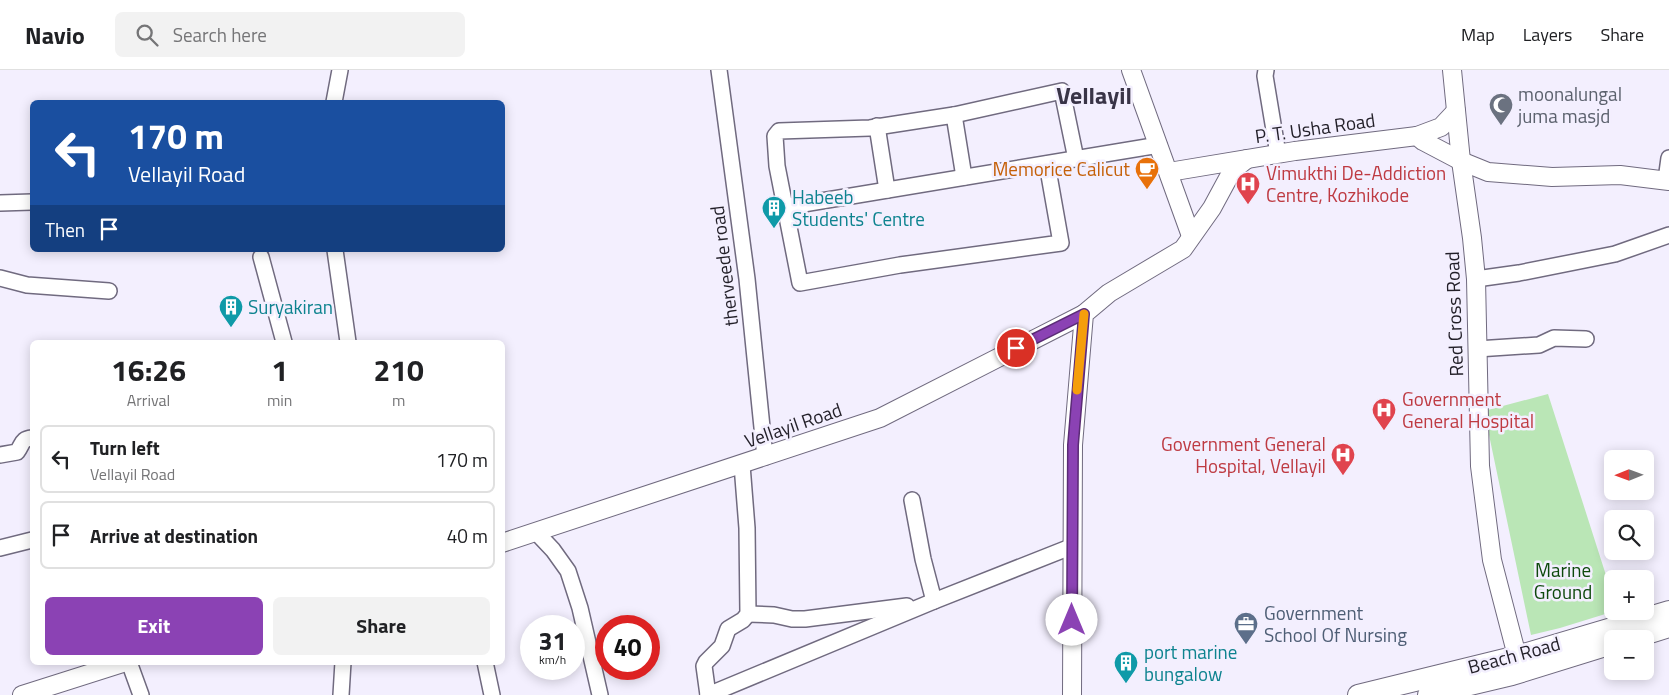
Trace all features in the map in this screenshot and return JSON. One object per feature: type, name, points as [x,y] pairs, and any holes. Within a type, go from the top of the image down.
[{"type":"main road","name":"Beach Road","points":[[1428,695],[1669,611]]},
{"type":"main road","points":[[1654,632],[1669,627]]},
{"type":"main road","name":"Beach Road","points":[[1358,695],[1604,646]]},
{"type":"street","points":[[334,100],[340,70]]},
{"type":"street","name":"therveede road","points":[[719,70],[747,279],[765,457]]},
{"type":"street","points":[[1131,70],[1192,236]]},
{"type":"street","points":[[1266,70],[1265,76],[1278,154]]},
{"type":"street","name":"Red Cross Road","points":[[1452,70],[1476,279],[1480,466],[1492,560],[1521,663]]},
{"type":"street","points":[[1047,164],[1061,243],[900,266],[800,283],[777,166],[775,136],[779,131],[877,126],[954,115],[1062,91],[1076,159]]},
{"type":"street","name":"P. T. Usha Road","points":[[1169,172],[1278,154],[1417,136],[1441,127],[1456,111]]},
{"type":"street","points":[[954,115],[964,177]]},
{"type":"street","points":[[877,126],[887,190]]},
{"type":"street","points":[[1417,136],[1423,142],[1488,172],[1552,176],[1620,175],[1667,180],[1669,158]]},
{"type":"street","points":[[785,207],[1159,145]]},
{"type":"street","name":"Vellayil Road","points":[[505,542],[880,418],[1084,314],[1109,293],[1183,249],[1212,208],[1232,171],[1247,159]]},
{"type":"street","points":[[0,203],[30,202]]},
{"type":"street","points":[[1476,279],[1519,273],[1615,254],[1669,235]]},
{"type":"street","points":[[335,252],[348,340]]},
{"type":"street","points":[[261,257],[283,340]]},
{"type":"street","points":[[0,278],[27,285],[109,291]]},
{"type":"street","points":[[1072,695],[1073,445],[1084,314]]},
{"type":"street","points":[[1477,349],[1539,344],[1554,338],[1586,339]]},
{"type":"street","points":[[0,455],[17,452],[25,439],[30,438]]},
{"type":"street","points":[[742,465],[747,528],[748,614],[743,620],[728,628],[722,646],[706,662],[704,672],[708,695],[930,602],[1073,546]]},
{"type":"street","points":[[912,500],[930,602]]},
{"type":"street","points":[[536,532],[553,550],[568,571],[580,608],[600,695]]},
{"type":"street","points":[[0,548],[30,540]]},
{"type":"street","points":[[748,614],[805,619],[930,602]]},
{"type":"street","points":[[22,695],[118,665]]},
{"type":"street","points":[[129,665],[141,695]]},
{"type":"street","points":[[341,695],[344,665]]},
{"type":"street","points":[[486,665],[492,695]]},
{"type":"green space","name":"Marine Ground","points":[[1548,394],[1604,570],[1604,614],[1531,635],[1484,411]]},
{"type":"slow traffic","points":[[1077,390],[1084,314]]},
{"type":"place","name":"moonalungal juma masjd","points":[[1501,126]]},
{"type":"place","name":"Memorice Calicut","points":[[1147,190]]},
{"type":"place","name":"Vimukthi De-Addiction Centre, Kozhikode","points":[[1248,205]]},
{"type":"place","name":"Habeeb Students' Centre","points":[[774,229]]},
{"type":"place","name":"Suryakiran","points":[[231,328]]},
{"type":"place","name":"Government General Hospital","points":[[1384,431]]},
{"type":"place","name":"Government General Hospital, Vellayil","points":[[1343,476]]},
{"type":"place","name":"Government School Of Nursing","points":[[1246,645]]},
{"type":"place","name":"port marine bungalow","points":[[1126,684]]},
{"type":"district","name":"Vellayil","points":[[1094,96]]},
{"type":"route","points":[[1016,348],[1084,314],[1073,445],[1072,620]]}]
